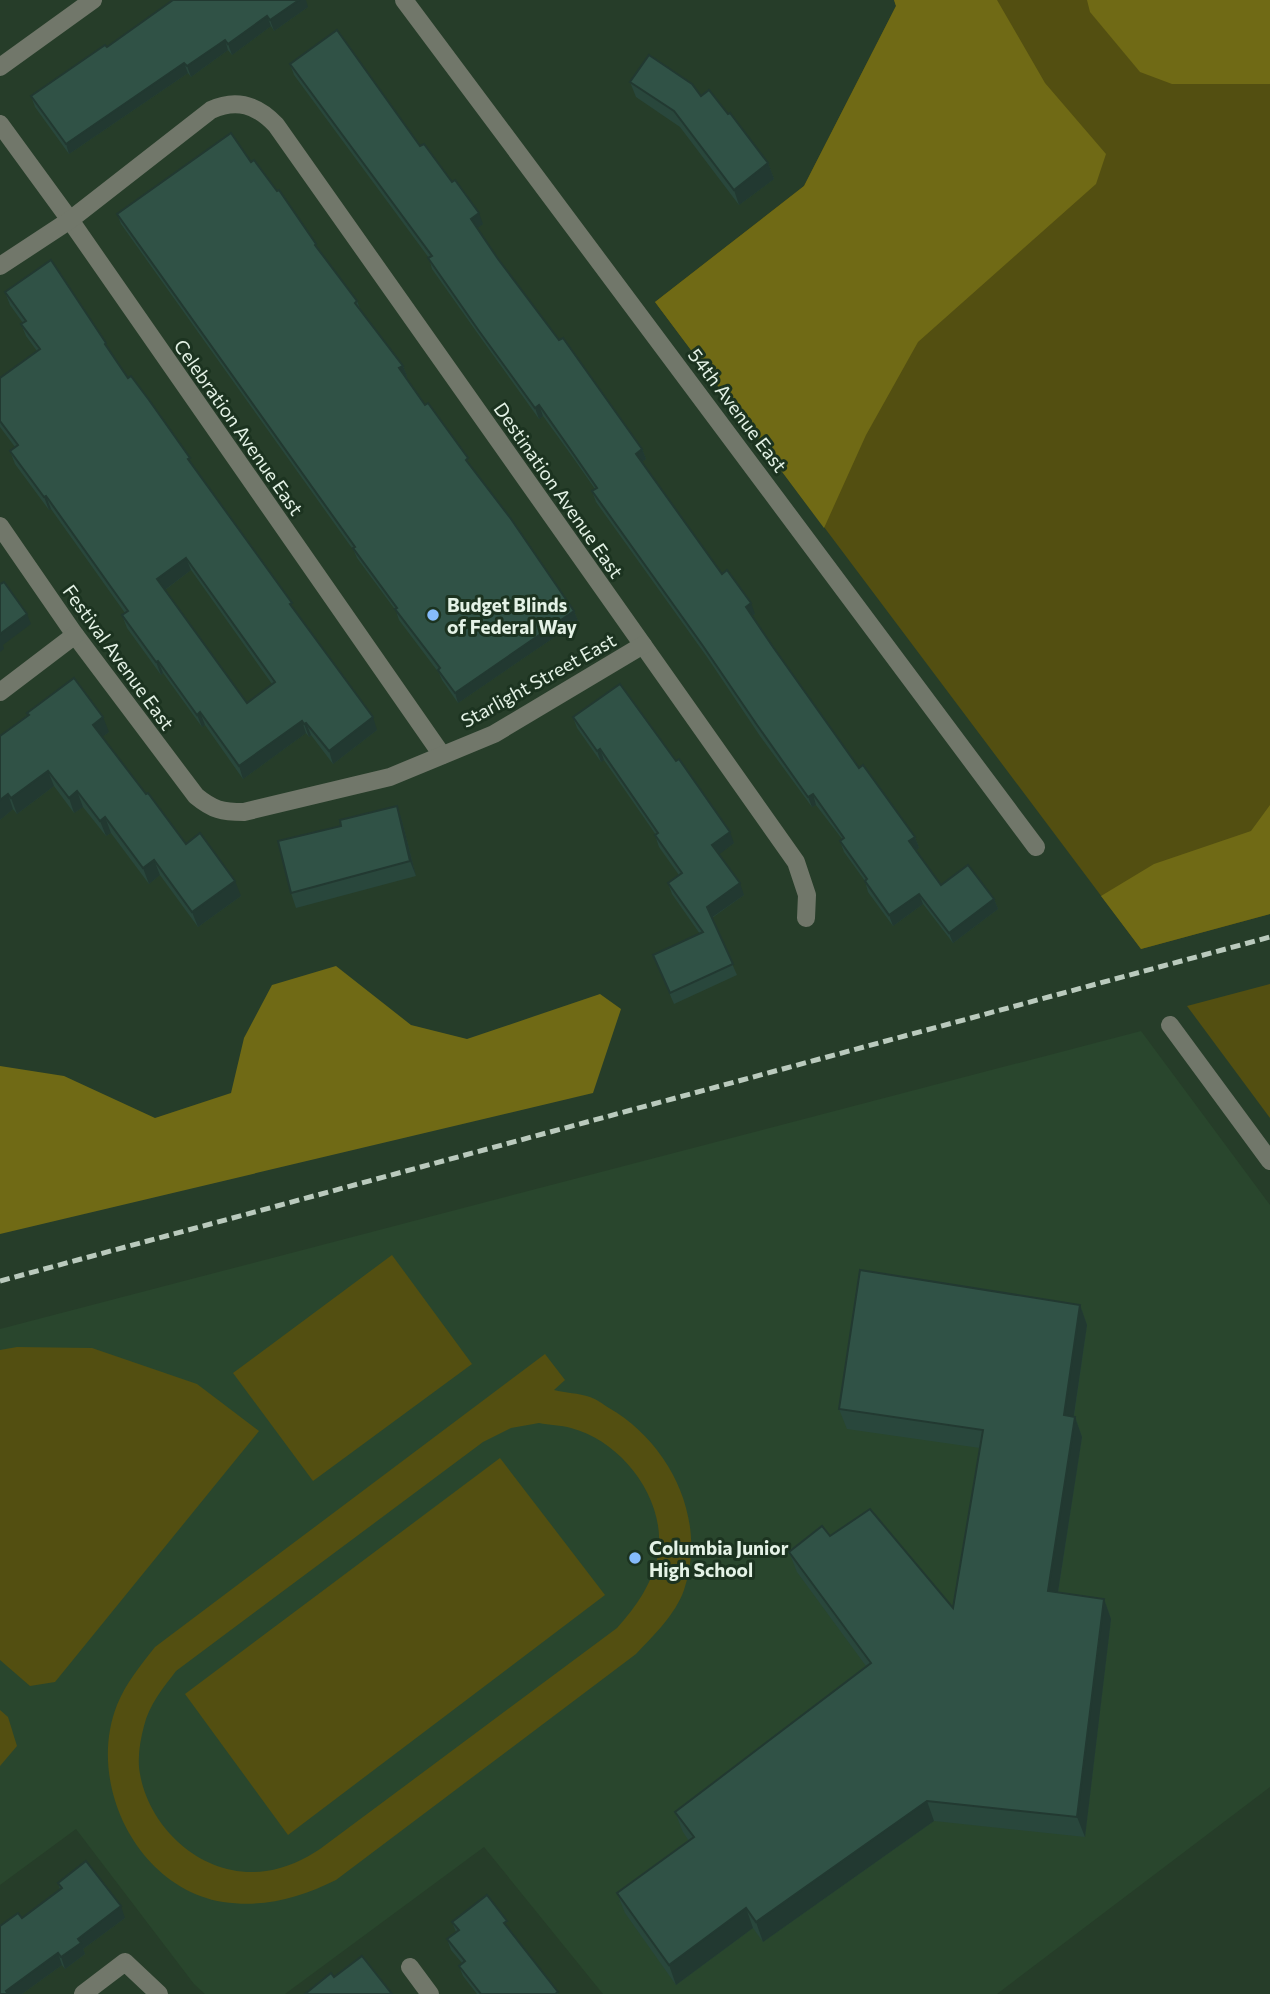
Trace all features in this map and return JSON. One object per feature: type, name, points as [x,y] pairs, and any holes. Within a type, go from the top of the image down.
[{"type":"street","points":[[0,67],[93,0]]},
{"type":"street","name":"54th Avenue East","points":[[404,0],[730,433],[1036,848]]},
{"type":"street","name":"Destination Avenue East","points":[[70,219],[211,110],[235,102],[265,113],[796,862],[807,895],[806,918]]},
{"type":"street","name":"Celebration Avenue East","points":[[0,124],[70,219],[442,755]]},
{"type":"street","points":[[0,266],[70,219]]},
{"type":"street","name":"Festival Avenue East","points":[[0,526],[75,635],[196,796],[210,808]]},
{"type":"street","points":[[0,692],[75,635]]},
{"type":"street","name":"Starlight Street East","points":[[210,808],[226,812],[244,812],[390,777],[494,734],[643,645]]},
{"type":"street","points":[[1170,1025],[1270,1161]]},
{"type":"street","points":[[83,1994],[125,1962],[159,1994]]},
{"type":"street","points":[[410,1967],[430,1994]]},
{"type":"shaded area","points":[[894,0],[1270,0],[1270,914],[1141,949],[655,302],[804,186],[896,6]]},
{"type":"shaded area","points":[[894,0],[997,0],[1045,83],[1106,154],[1096,184],[918,342],[866,435],[824,528],[655,302],[804,186],[896,6]]},
{"type":"shaded area","points":[[1087,0],[1270,0],[1270,84],[1172,84],[1140,72],[1090,12]]},
{"type":"shaded area","points":[[1270,805],[1270,914],[1141,949],[1101,896],[1154,864],[1251,831]]},
{"type":"shaded area","points":[[336,966],[411,1025],[467,1039],[600,994],[621,1009],[593,1093],[0,1234],[0,1066],[64,1076],[155,1118],[231,1093],[244,1038],[272,985]]},
{"type":"shaded area","points":[[1270,984],[1270,1118],[1187,1006]]},
{"type":"shaded area","name":"Columbia Junior High School","points":[[1141,1031],[1270,1205],[1270,1787],[997,1994],[603,1994],[484,1847],[285,1994],[205,1994],[194,1984],[76,1829],[0,1885],[0,1329]]},
{"type":"shaded area","points":[[392,1255],[472,1364],[313,1481],[233,1373]]},
{"type":"shaded area","points":[[17,1347],[92,1348],[197,1384],[259,1431],[55,1682],[30,1686],[0,1660],[0,1350]]},
{"type":"shaded area","points":[[545,1354],[565,1380],[554,1390],[595,1399],[631,1423],[650,1441],[666,1463],[687,1511],[691,1537],[690,1564],[684,1590],[670,1616],[636,1654],[336,1880],[281,1900],[238,1904],[192,1893],[166,1876],[143,1854],[126,1828],[114,1798],[108,1767],[109,1735],[121,1697],[155,1647]],"holes":[[[539,1423],[571,1428],[590,1435],[607,1446],[623,1459],[648,1494],[659,1534],[656,1565],[648,1585],[624,1620],[617,1628],[320,1849],[301,1860],[274,1870],[244,1872],[222,1868],[184,1847],[168,1832],[155,1814],[146,1795],[139,1762],[146,1718],[176,1671],[483,1442],[511,1428]]]},
{"type":"shaded area","points":[[500,1458],[605,1595],[288,1835],[185,1694]]},
{"type":"shaded area","points":[[0,1710],[8,1717],[17,1746],[0,1766]]},
{"type":"building","points":[[173,0],[299,0],[270,20],[267,16],[228,44],[225,40],[187,66],[184,63],[66,144],[31,96]]},
{"type":"building","points":[[337,30],[420,146],[424,144],[479,213],[471,219],[498,259],[559,340],[563,338],[642,449],[636,454],[722,574],[727,570],[751,603],[746,607],[859,768],[863,765],[915,837],[909,841],[941,885],[968,865],[994,899],[949,933],[919,894],[889,915],[840,841],[844,838],[813,794],[808,797],[592,491],[597,488],[539,405],[535,408],[428,258],[432,256],[290,64]]},
{"type":"building","points":[[649,55],[692,84],[701,96],[709,90],[768,163],[734,190],[674,111],[630,82]]},
{"type":"building","points":[[231,133],[251,162],[254,160],[277,191],[279,190],[315,245],[357,301],[355,303],[403,366],[399,368],[468,458],[466,460],[511,519],[574,611],[455,693],[438,670],[440,668],[353,548],[355,547],[117,214]]},
{"type":"building","points":[[51,260],[128,378],[131,376],[149,400],[292,603],[290,604],[373,717],[329,751],[302,721],[239,766],[200,712],[197,715],[158,661],[156,662],[122,615],[128,611],[46,496],[44,497],[10,451],[18,445],[0,421],[0,378],[40,349],[21,324],[26,321],[5,292]],"holes":[[[186,558],[275,682],[247,703],[157,579]]]},
{"type":"building","points":[[4,582],[27,614],[0,634],[0,584]]},
{"type":"building","points":[[74,678],[103,717],[93,725],[146,794],[148,793],[186,844],[200,833],[235,881],[192,912],[154,860],[143,868],[105,817],[100,821],[77,791],[69,798],[48,771],[11,798],[8,794],[0,800],[0,736]]},
{"type":"building","points":[[620,684],[676,761],[679,759],[730,832],[712,845],[740,883],[707,907],[733,964],[670,993],[653,955],[703,932],[668,883],[682,873],[655,835],[658,833],[600,749],[597,751],[573,717]]},
{"type":"building","points":[[397,806],[410,861],[291,893],[278,841],[341,826],[340,820]]},
{"type":"building","points":[[860,1270],[1080,1305],[1064,1415],[1075,1417],[1048,1591],[1104,1599],[1077,1817],[927,1801],[756,1922],[746,1908],[669,1965],[617,1893],[694,1837],[675,1812],[871,1663],[789,1552],[822,1526],[830,1536],[870,1509],[953,1608],[983,1430],[839,1409]]},
{"type":"building","points":[[86,1861],[121,1906],[78,1939],[81,1943],[61,1957],[58,1953],[6,1991],[8,1994],[0,1994],[0,1926],[18,1913],[22,1918],[62,1888],[58,1883]]},
{"type":"building","points":[[487,1895],[507,1921],[504,1923],[558,1992],[481,1994],[459,1966],[465,1961],[447,1939],[459,1930],[452,1922]]},
{"type":"building","points":[[362,1956],[392,1994],[305,1994],[331,1973],[334,1977]]},
{"type":"railway","points":[[0,1281],[1270,937]]},
{"type":"place","name":"Budget Blinds of Federal Way","points":[[433,615]]},
{"type":"place","name":"Columbia Junior High School","points":[[635,1558]]}]
